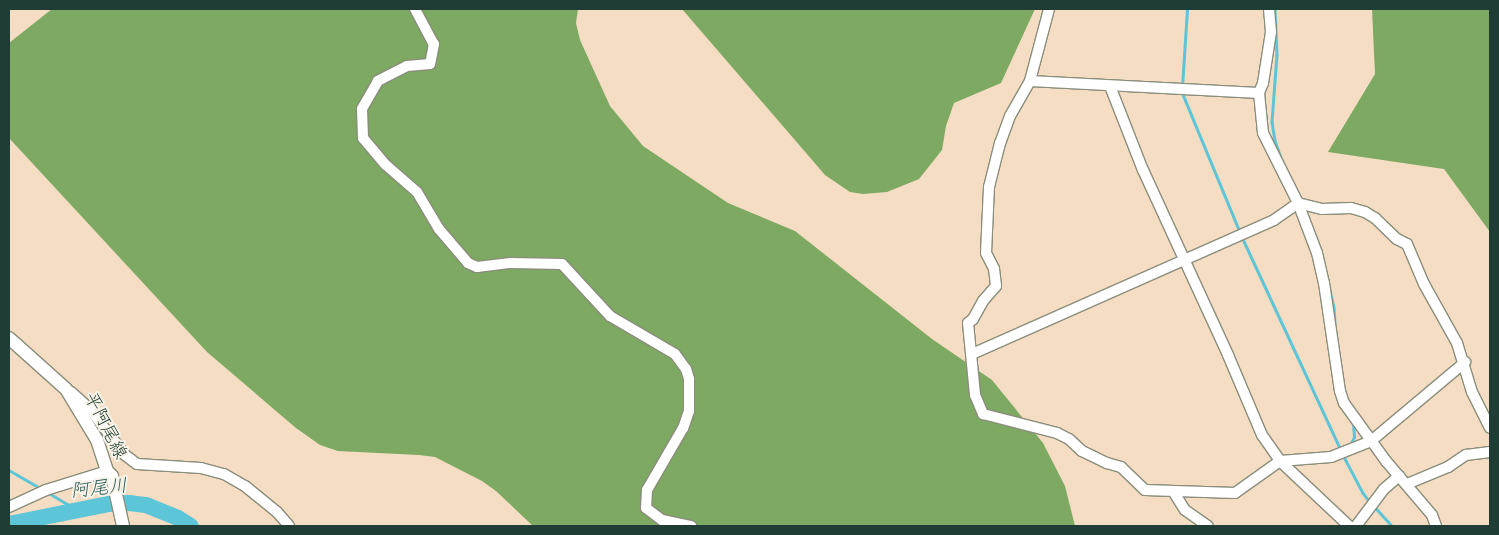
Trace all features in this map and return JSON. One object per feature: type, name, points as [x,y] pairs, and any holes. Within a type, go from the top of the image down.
[{"type":"main road","name":"平阿尾線","points":[[9,338],[66,388],[97,440],[109,473],[123,526]]},
{"type":"street","points":[[415,9],[434,44],[430,64],[408,66],[378,81],[362,109],[362,138],[386,166],[418,192],[439,229],[468,263],[477,267],[511,263],[562,264],[610,316],[675,354],[686,369],[689,380],[689,411],[683,428],[646,490],[646,508],[662,520],[690,526]]},
{"type":"street","points":[[1049,9],[1030,81],[1010,116],[1000,143],[990,187],[986,253],[994,269],[996,286],[983,301],[973,319],[968,323],[975,395],[983,414],[1057,433],[1069,439],[1082,450],[1107,463],[1121,466],[1145,490],[1235,492],[1280,461],[1331,457],[1371,441],[1464,362]]},
{"type":"street","points":[[1269,9],[1271,32],[1263,83],[1259,93],[1263,133],[1298,203],[1317,253],[1324,283],[1342,397],[1355,421],[1432,515],[1436,526]]},
{"type":"street","points":[[1030,81],[1259,93]]},
{"type":"street","points":[[1110,86],[1143,170],[1228,355],[1262,435],[1280,461],[1349,526]]},
{"type":"street","points":[[972,354],[1274,220],[1298,203],[1322,209],[1350,208],[1365,212],[1407,244],[1424,284],[1453,336],[1464,362],[1472,392],[1490,428]]},
{"type":"street","points":[[66,388],[90,408],[126,455],[136,464],[201,468],[224,474],[245,486],[277,512],[289,526]]},
{"type":"street","points":[[1408,484],[1448,467],[1466,455],[1490,452]]},
{"type":"street","points":[[9,507],[46,490],[109,473]]},
{"type":"street","points":[[1356,526],[1384,490],[1399,476]]},
{"type":"street","points":[[1173,491],[1185,510],[1208,526]]},
{"type":"green space","points":[[52,9],[578,9],[576,23],[580,40],[610,106],[643,146],[728,203],[795,231],[932,339],[992,380],[1043,443],[1065,486],[1075,526],[533,526],[496,491],[482,481],[435,457],[338,451],[320,445],[296,428],[207,352],[9,138],[9,43]]},
{"type":"green space","points":[[682,9],[1035,9],[1001,83],[954,103],[946,126],[942,150],[919,179],[887,192],[863,194],[850,192],[825,175]]},
{"type":"green space","points":[[1372,9],[1490,9],[1490,232],[1444,169],[1328,152],[1375,74]]},
{"type":"waterway","points":[[1182,87],[1187,9]]},
{"type":"waterway","points":[[1275,9],[1277,55],[1272,122],[1275,141],[1283,163]]},
{"type":"waterway","points":[[1182,92],[1240,232]]},
{"type":"waterway","points":[[1310,222],[1317,240]]},
{"type":"waterway","points":[[1242,237],[1341,450]]},
{"type":"waterway","points":[[1322,255],[1334,308],[1335,323]]},
{"type":"waterway","points":[[1349,447],[1354,437],[1353,421]]},
{"type":"waterway","points":[[1343,455],[1363,493],[1370,502]]},
{"type":"waterway","points":[[9,470],[42,489]]},
{"type":"waterway","points":[[49,493],[77,510]]},
{"type":"waterway","name":"阿尾川","points":[[9,524],[108,504],[129,503],[146,505],[178,518],[191,526]]},
{"type":"waterway","points":[[1374,506],[1392,526]]}]
